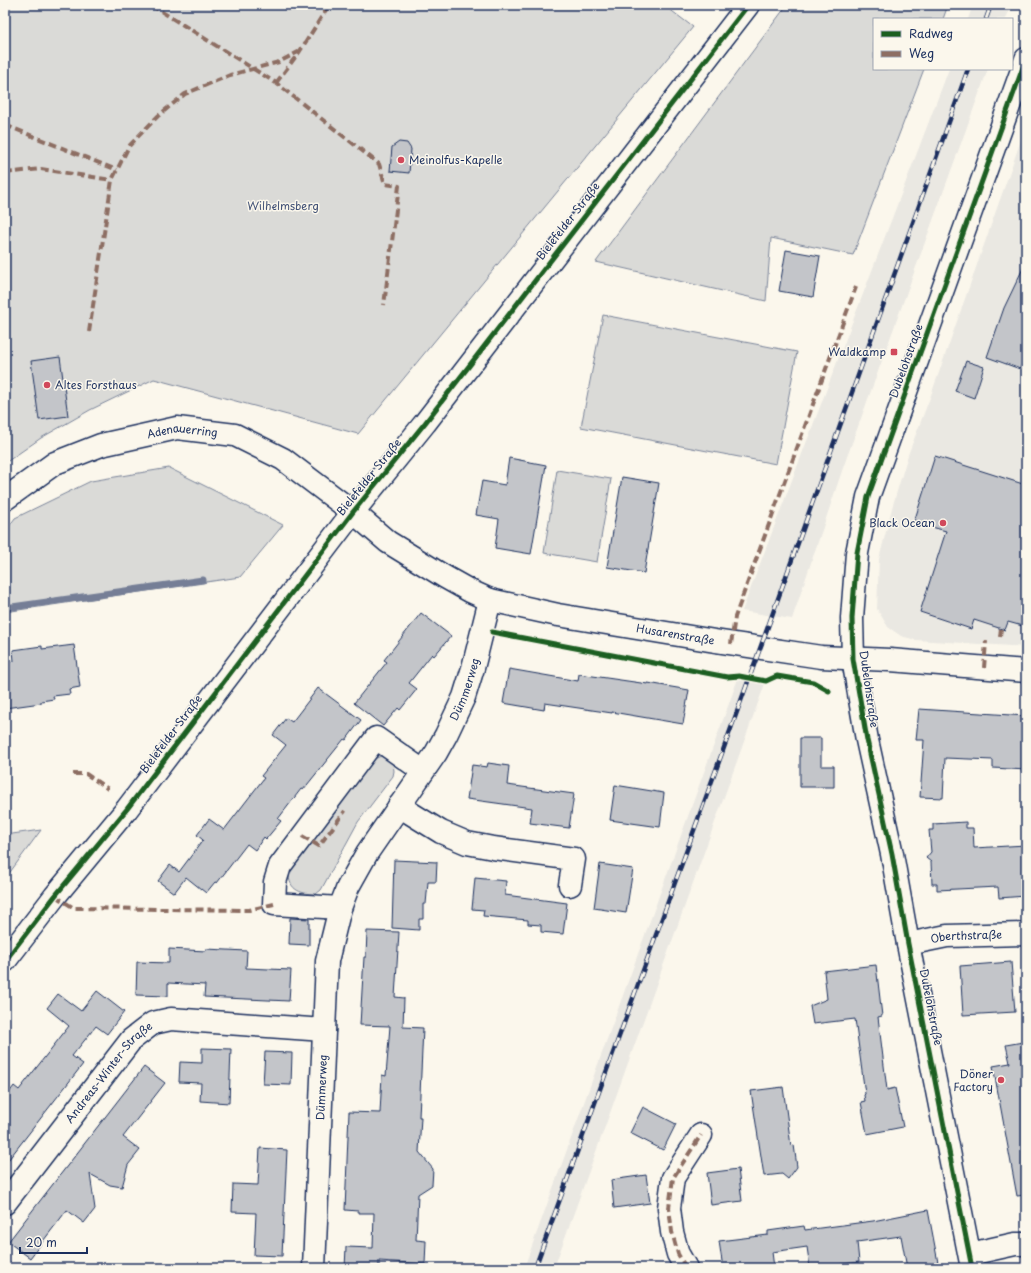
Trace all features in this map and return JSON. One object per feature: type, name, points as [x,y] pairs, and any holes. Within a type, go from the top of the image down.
[{"type":"street","name":"Bielefelder Straße","points":[[5,961],[54,896],[127,809],[353,512],[425,423],[748,5]]},
{"type":"street","name":"Dubelohstraße","points":[[971,1261],[908,944],[892,854],[867,740],[853,659],[852,618],[856,553],[868,497],[1026,59]]},
{"type":"street","name":"Adenauerring","points":[[5,499],[55,463],[101,445],[177,428],[235,435],[283,459],[353,512]]},
{"type":"street","name":"Husarenstraße","points":[[353,512],[388,542],[445,577],[490,600],[558,615],[821,657],[890,660],[1026,671]]},
{"type":"street","name":"Dümmerweg","points":[[314,1268],[327,960],[340,908],[348,887],[359,867],[399,806],[436,754],[464,697],[490,600]]},
{"type":"street","points":[[340,908],[274,904],[275,882],[280,866],[376,738],[423,771]]},
{"type":"street","points":[[399,806],[441,832],[467,843],[574,860],[570,885]]},
{"type":"street","name":"Oberthstraße","points":[[908,944],[947,936],[1026,934]]},
{"type":"street","name":"Andreas-Winter-Straße","points":[[5,1203],[131,1040],[153,1023],[171,1019],[324,1030]]},
{"type":"street","points":[[686,1268],[678,1254],[672,1232],[669,1208],[673,1178],[701,1135]]},
{"type":"street","points":[[971,1261],[1015,1244],[1026,1244]]},
{"type":"shaded area","points":[[973,5],[1011,5],[1006,18],[968,18]]},
{"type":"shaded area","points":[[949,70],[988,70],[844,465],[792,619],[742,611]]},
{"type":"shaded area","points":[[1026,126],[1026,647],[916,640],[901,636],[888,627],[877,609],[879,559],[908,455],[931,395]]},
{"type":"shaded area","points":[[740,673],[767,678],[554,1268],[524,1268]]},
{"type":"green space","name":"Wilhelmsberg","points":[[5,5],[664,5],[693,27],[358,434],[154,379],[90,410],[41,438],[5,463]]},
{"type":"green space","points":[[787,5],[948,5],[943,18],[873,18],[873,70],[924,70],[853,255],[771,238],[766,301],[596,262]]},
{"type":"green space","points":[[603,315],[797,352],[776,464],[581,427]]},
{"type":"green space","points":[[169,468],[283,525],[240,577],[5,612],[5,532],[15,518],[91,481]]},
{"type":"green space","points":[[557,470],[611,479],[597,562],[544,553]]},
{"type":"green space","points":[[381,756],[386,757],[393,763],[393,776],[358,822],[321,890],[316,894],[310,894],[295,889],[290,881],[289,869],[372,760]]},
{"type":"green space","points":[[41,830],[5,879],[5,835]]},
{"type":"building","name":"Meinolfus-Kapelle","points":[[399,142],[407,143],[411,149],[409,173],[390,171],[392,147]]},
{"type":"building","points":[[786,250],[820,256],[813,297],[779,291]]},
{"type":"building","points":[[1026,262],[1026,353],[1020,369],[987,357],[1004,308]]},
{"type":"building","points":[[60,357],[68,416],[39,420],[31,361]]},
{"type":"building","points":[[966,361],[984,367],[974,398],[955,391]]},
{"type":"building","points":[[935,456],[1026,485],[1026,627],[1008,622],[1005,630],[974,620],[971,629],[920,612],[946,531],[914,522]]},
{"type":"building","points":[[509,458],[546,465],[531,554],[495,548],[499,519],[476,515],[482,481],[505,485]]},
{"type":"building","points":[[622,477],[659,483],[644,573],[607,567]]},
{"type":"building","points":[[421,613],[451,636],[434,656],[432,654],[409,683],[417,689],[400,710],[398,708],[383,726],[354,703],[387,662],[384,660]]},
{"type":"building","points":[[74,645],[80,687],[69,689],[70,694],[53,696],[54,699],[41,701],[41,703],[5,708],[5,663],[14,661],[13,650],[42,646],[42,649]]},
{"type":"building","points":[[509,669],[578,681],[579,674],[689,690],[683,724],[545,703],[544,710],[503,703]]},
{"type":"building","points":[[318,688],[361,720],[346,740],[344,739],[303,790],[301,789],[278,819],[281,821],[266,839],[264,837],[255,850],[247,844],[217,883],[215,882],[206,893],[186,877],[174,893],[158,881],[170,865],[179,872],[203,840],[197,835],[209,819],[224,830],[264,778],[261,776],[286,745],[273,735],[286,718],[292,722]]},
{"type":"building","points":[[919,709],[1026,716],[1026,770],[993,768],[993,760],[945,758],[943,798],[920,797],[924,740],[916,740]]},
{"type":"building","points":[[800,738],[821,738],[821,766],[834,766],[834,787],[800,787]]},
{"type":"building","points":[[488,763],[509,766],[507,785],[574,794],[569,828],[530,823],[532,808],[467,799],[472,765],[487,767]]},
{"type":"building","points":[[615,785],[664,793],[660,827],[610,820]]},
{"type":"building","points":[[966,822],[966,828],[973,828],[974,848],[1026,845],[1026,896],[999,898],[998,887],[937,890],[937,884],[932,884],[931,862],[926,858],[931,852],[929,830],[933,830],[933,824]]},
{"type":"building","points":[[394,860],[437,862],[436,882],[428,882],[426,904],[423,904],[423,919],[419,919],[419,930],[392,928]]},
{"type":"building","points":[[600,864],[633,869],[626,913],[594,908]]},
{"type":"building","points":[[475,878],[506,881],[505,895],[567,903],[563,934],[541,932],[541,925],[528,924],[528,920],[483,916],[484,910],[472,909]]},
{"type":"building","points":[[290,918],[309,919],[309,945],[289,944]]},
{"type":"building","points":[[367,931],[399,932],[395,997],[404,998],[403,1027],[423,1028],[419,1152],[433,1169],[432,1185],[418,1194],[416,1240],[426,1241],[425,1264],[379,1261],[379,1268],[345,1268],[346,1247],[373,1248],[374,1213],[358,1213],[358,1211],[345,1210],[349,1112],[380,1113],[382,1075],[386,1076],[390,1026],[360,1025]]},
{"type":"building","points":[[169,949],[247,951],[246,968],[291,970],[289,1001],[204,997],[205,985],[168,983],[168,996],[136,995],[137,962],[169,963]]},
{"type":"building","points":[[1011,962],[1015,1012],[963,1015],[960,966]]},
{"type":"building","points":[[876,965],[882,1016],[878,1017],[887,1090],[895,1088],[903,1127],[867,1134],[861,1102],[865,1101],[865,1094],[855,1019],[813,1024],[810,1006],[827,999],[824,971]]},
{"type":"building","points":[[97,991],[124,1012],[107,1034],[96,1026],[72,1056],[83,1064],[5,1164],[5,1098],[14,1086],[19,1090],[69,1026],[47,1008],[58,994],[81,1011]]},
{"type":"building","points":[[1023,1042],[1026,1060],[1026,1195],[1017,1196],[993,1066],[1010,1063],[1006,1045]]},
{"type":"building","points":[[202,1048],[231,1049],[229,1103],[200,1101],[201,1083],[179,1082],[180,1062],[202,1063]]},
{"type":"building","points":[[265,1052],[292,1053],[291,1085],[263,1084]]},
{"type":"building","points":[[144,1067],[165,1083],[123,1137],[140,1150],[128,1165],[122,1187],[110,1185],[90,1174],[95,1209],[84,1223],[67,1210],[30,1258],[8,1242]]},
{"type":"building","points":[[783,1087],[791,1146],[794,1145],[797,1167],[788,1179],[782,1174],[764,1176],[751,1091]]},
{"type":"building","points":[[643,1107],[676,1124],[663,1150],[630,1133]]},
{"type":"building","points":[[260,1148],[287,1150],[282,1256],[254,1255],[256,1213],[232,1212],[233,1184],[258,1185]]},
{"type":"building","points":[[738,1169],[742,1201],[711,1205],[707,1173]]},
{"type":"building","points":[[646,1175],[650,1203],[614,1208],[611,1180]]},
{"type":"building","points":[[928,1210],[939,1268],[907,1268],[901,1236],[857,1242],[859,1262],[810,1268],[807,1247],[772,1252],[774,1268],[723,1268],[719,1241],[768,1235],[768,1231],[804,1226],[805,1230],[873,1221]]},
{"type":"waterway","points":[[5,608],[203,580]]},
{"type":"railway","points":[[986,18],[991,5]]},
{"type":"railway","points":[[535,1268],[770,621],[968,70]]},
{"type":"marked path","points":[[151,5],[276,83],[379,164],[385,184],[399,186],[384,305]]},
{"type":"marked path","points":[[276,83],[300,51],[329,5]]},
{"type":"marked path","points":[[89,332],[112,180],[129,146],[158,116],[185,94],[230,75],[279,62],[300,51]]},
{"type":"marked path","points":[[5,125],[117,170]]},
{"type":"marked path","points":[[5,173],[41,169],[112,180]]},
{"type":"marked path","points":[[731,644],[735,617],[856,287]]},
{"type":"marked path","points":[[1000,637],[1001,628]]},
{"type":"marked path","points":[[984,668],[986,641]]},
{"type":"marked path","points":[[73,774],[86,774],[108,789]]},
{"type":"marked path","points":[[302,836],[319,846],[345,811]]},
{"type":"marked path","points":[[55,896],[74,908],[249,910],[274,904]]},
{"type":"marked path","points":[[686,1268],[678,1254],[672,1232],[669,1208],[673,1178],[701,1135]]},
{"type":"cycle path","points":[[5,961],[55,896],[127,809],[353,512],[425,423],[748,5]]},
{"type":"cycle path","points":[[972,1268],[908,944],[892,854],[867,740],[853,659],[852,618],[857,553],[868,497],[1026,59]]},
{"type":"cycle path","points":[[492,632],[727,677],[739,676],[766,681],[777,676],[813,682],[829,691]]},
{"type":"place","name":"Meinolfus-Kapelle","points":[[401,160]]},
{"type":"place","name":"Waldkamp","points":[[894,352]]},
{"type":"place","name":"Altes Forsthaus","points":[[47,385]]},
{"type":"place","name":"Black Ocean","points":[[943,523]]},
{"type":"place","name":"Döner Factory","points":[[1001,1080]]}]
